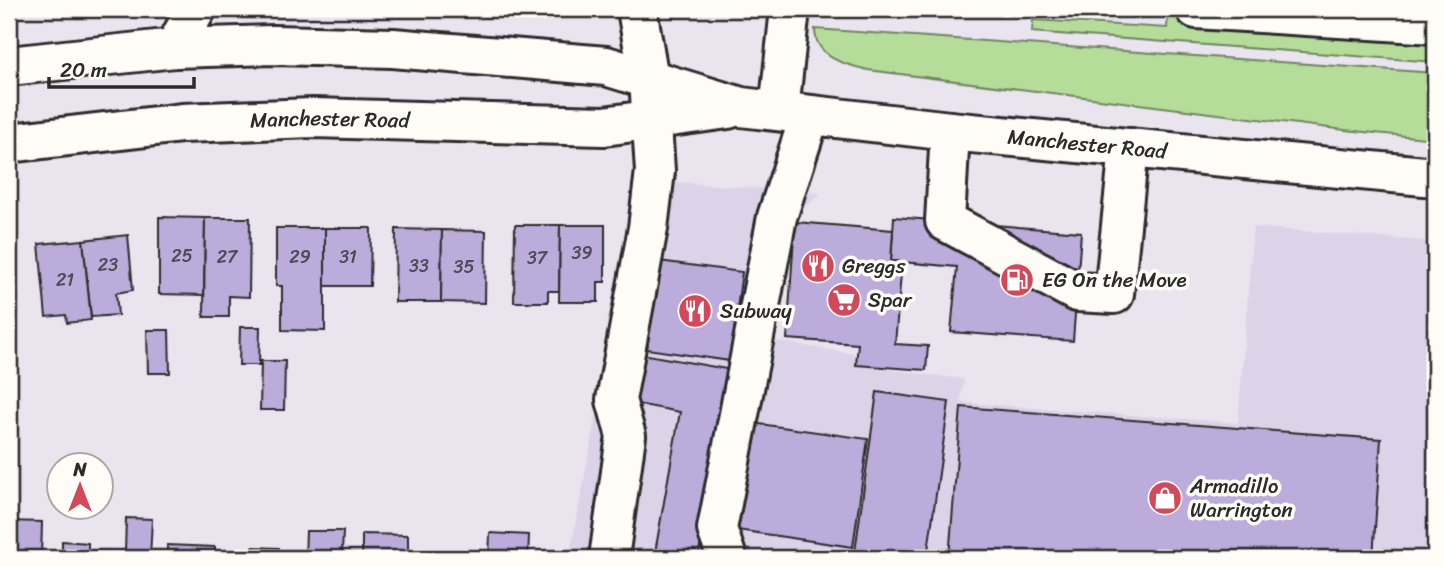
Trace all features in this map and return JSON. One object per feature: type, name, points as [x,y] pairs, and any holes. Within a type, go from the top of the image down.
[{"type":"main road","points":[[175,48],[196,9]]},
{"type":"main road","points":[[609,558],[626,436],[616,400],[648,228],[655,171],[649,79],[637,9]]},
{"type":"main road","points":[[727,558],[717,529],[777,217],[794,113],[790,9]]},
{"type":"main road","points":[[1196,9],[1435,24]]},
{"type":"main road","name":"Manchester Road","points":[[9,66],[175,48],[393,48],[606,66],[741,107],[950,131],[1435,177]]},
{"type":"main road","name":"Manchester Road","points":[[9,143],[182,123],[274,119],[604,126],[741,107]]},
{"type":"main road","points":[[950,131],[945,221],[1076,292],[1114,295],[1129,148]]},
{"type":"shaded area","points":[[633,179],[821,193],[794,216],[768,340],[856,354],[856,366],[964,379],[960,402],[1238,423],[1253,227],[1435,242],[1435,558],[569,558],[610,344]]},
{"type":"green space","points":[[1168,12],[1435,33],[1435,62],[1032,32],[1033,20],[1167,28]]},
{"type":"green space","points":[[815,29],[1435,73],[1435,139],[868,70],[850,66],[826,53],[816,39]]},
{"type":"building","points":[[159,217],[205,218],[204,295],[159,294]]},
{"type":"building","name":"EG On the Move","points":[[894,217],[1081,232],[1073,341],[951,332],[957,267],[891,261]]},
{"type":"building","points":[[205,218],[250,218],[249,297],[229,296],[229,317],[204,317]]},
{"type":"building","name":"Spar","points":[[795,222],[893,230],[891,261],[902,262],[895,344],[928,346],[926,370],[856,365],[858,344],[787,339]]},
{"type":"building","points":[[515,225],[560,225],[559,291],[548,291],[548,302],[514,302]]},
{"type":"building","points":[[560,225],[605,225],[605,282],[598,282],[598,302],[559,302]]},
{"type":"building","points":[[276,228],[325,228],[325,331],[282,330],[282,286],[276,286]]},
{"type":"building","points":[[325,228],[371,228],[370,286],[325,286]]},
{"type":"building","points":[[396,229],[442,230],[441,302],[395,302]]},
{"type":"building","points":[[442,230],[486,231],[485,303],[441,302]]},
{"type":"building","points":[[128,235],[133,290],[116,293],[118,315],[91,317],[83,240]]},
{"type":"building","points":[[83,240],[91,320],[67,323],[66,315],[46,317],[39,244]]},
{"type":"building","points":[[9,248],[18,301],[9,302]]},
{"type":"building","name":"Subway","points":[[659,261],[742,272],[730,361],[647,349]]},
{"type":"building","points":[[240,327],[260,327],[259,365],[239,365]]},
{"type":"building","points":[[147,330],[169,330],[170,373],[148,373]]},
{"type":"building","points":[[642,354],[732,370],[698,558],[654,558],[680,412],[632,403]]},
{"type":"building","points":[[261,361],[285,361],[284,410],[260,410]]},
{"type":"building","points":[[877,392],[949,402],[927,558],[899,558],[855,552]]},
{"type":"building","name":"Armadillo Warrington","points":[[961,407],[1381,439],[1373,558],[949,558]]},
{"type":"building","points":[[752,423],[868,439],[853,547],[737,530]]},
{"type":"building","points":[[126,518],[152,519],[150,558],[107,558],[107,552],[125,552]]},
{"type":"building","points":[[9,521],[42,522],[41,558],[9,558]]},
{"type":"building","points":[[306,531],[343,531],[342,553],[362,554],[362,558],[305,558]]},
{"type":"building","points":[[490,533],[529,535],[528,558],[489,558]]},
{"type":"building","points":[[362,534],[408,535],[408,558],[362,558]]},
{"type":"building","points":[[62,541],[88,543],[88,551],[107,552],[107,558],[62,558]]},
{"type":"building","points":[[167,545],[215,547],[215,556],[234,558],[167,558]]},
{"type":"building","points":[[253,547],[279,548],[279,558],[234,558],[253,556]]},
{"type":"place","name":"Greggs","points":[[818,266]]},
{"type":"place","name":"EG On the Move","points":[[1017,280]]},
{"type":"place","name":"Spar","points":[[844,300]]},
{"type":"place","name":"Subway","points":[[695,311]]},
{"type":"place","name":"Armadillo Warrington","points":[[1165,498]]}]
